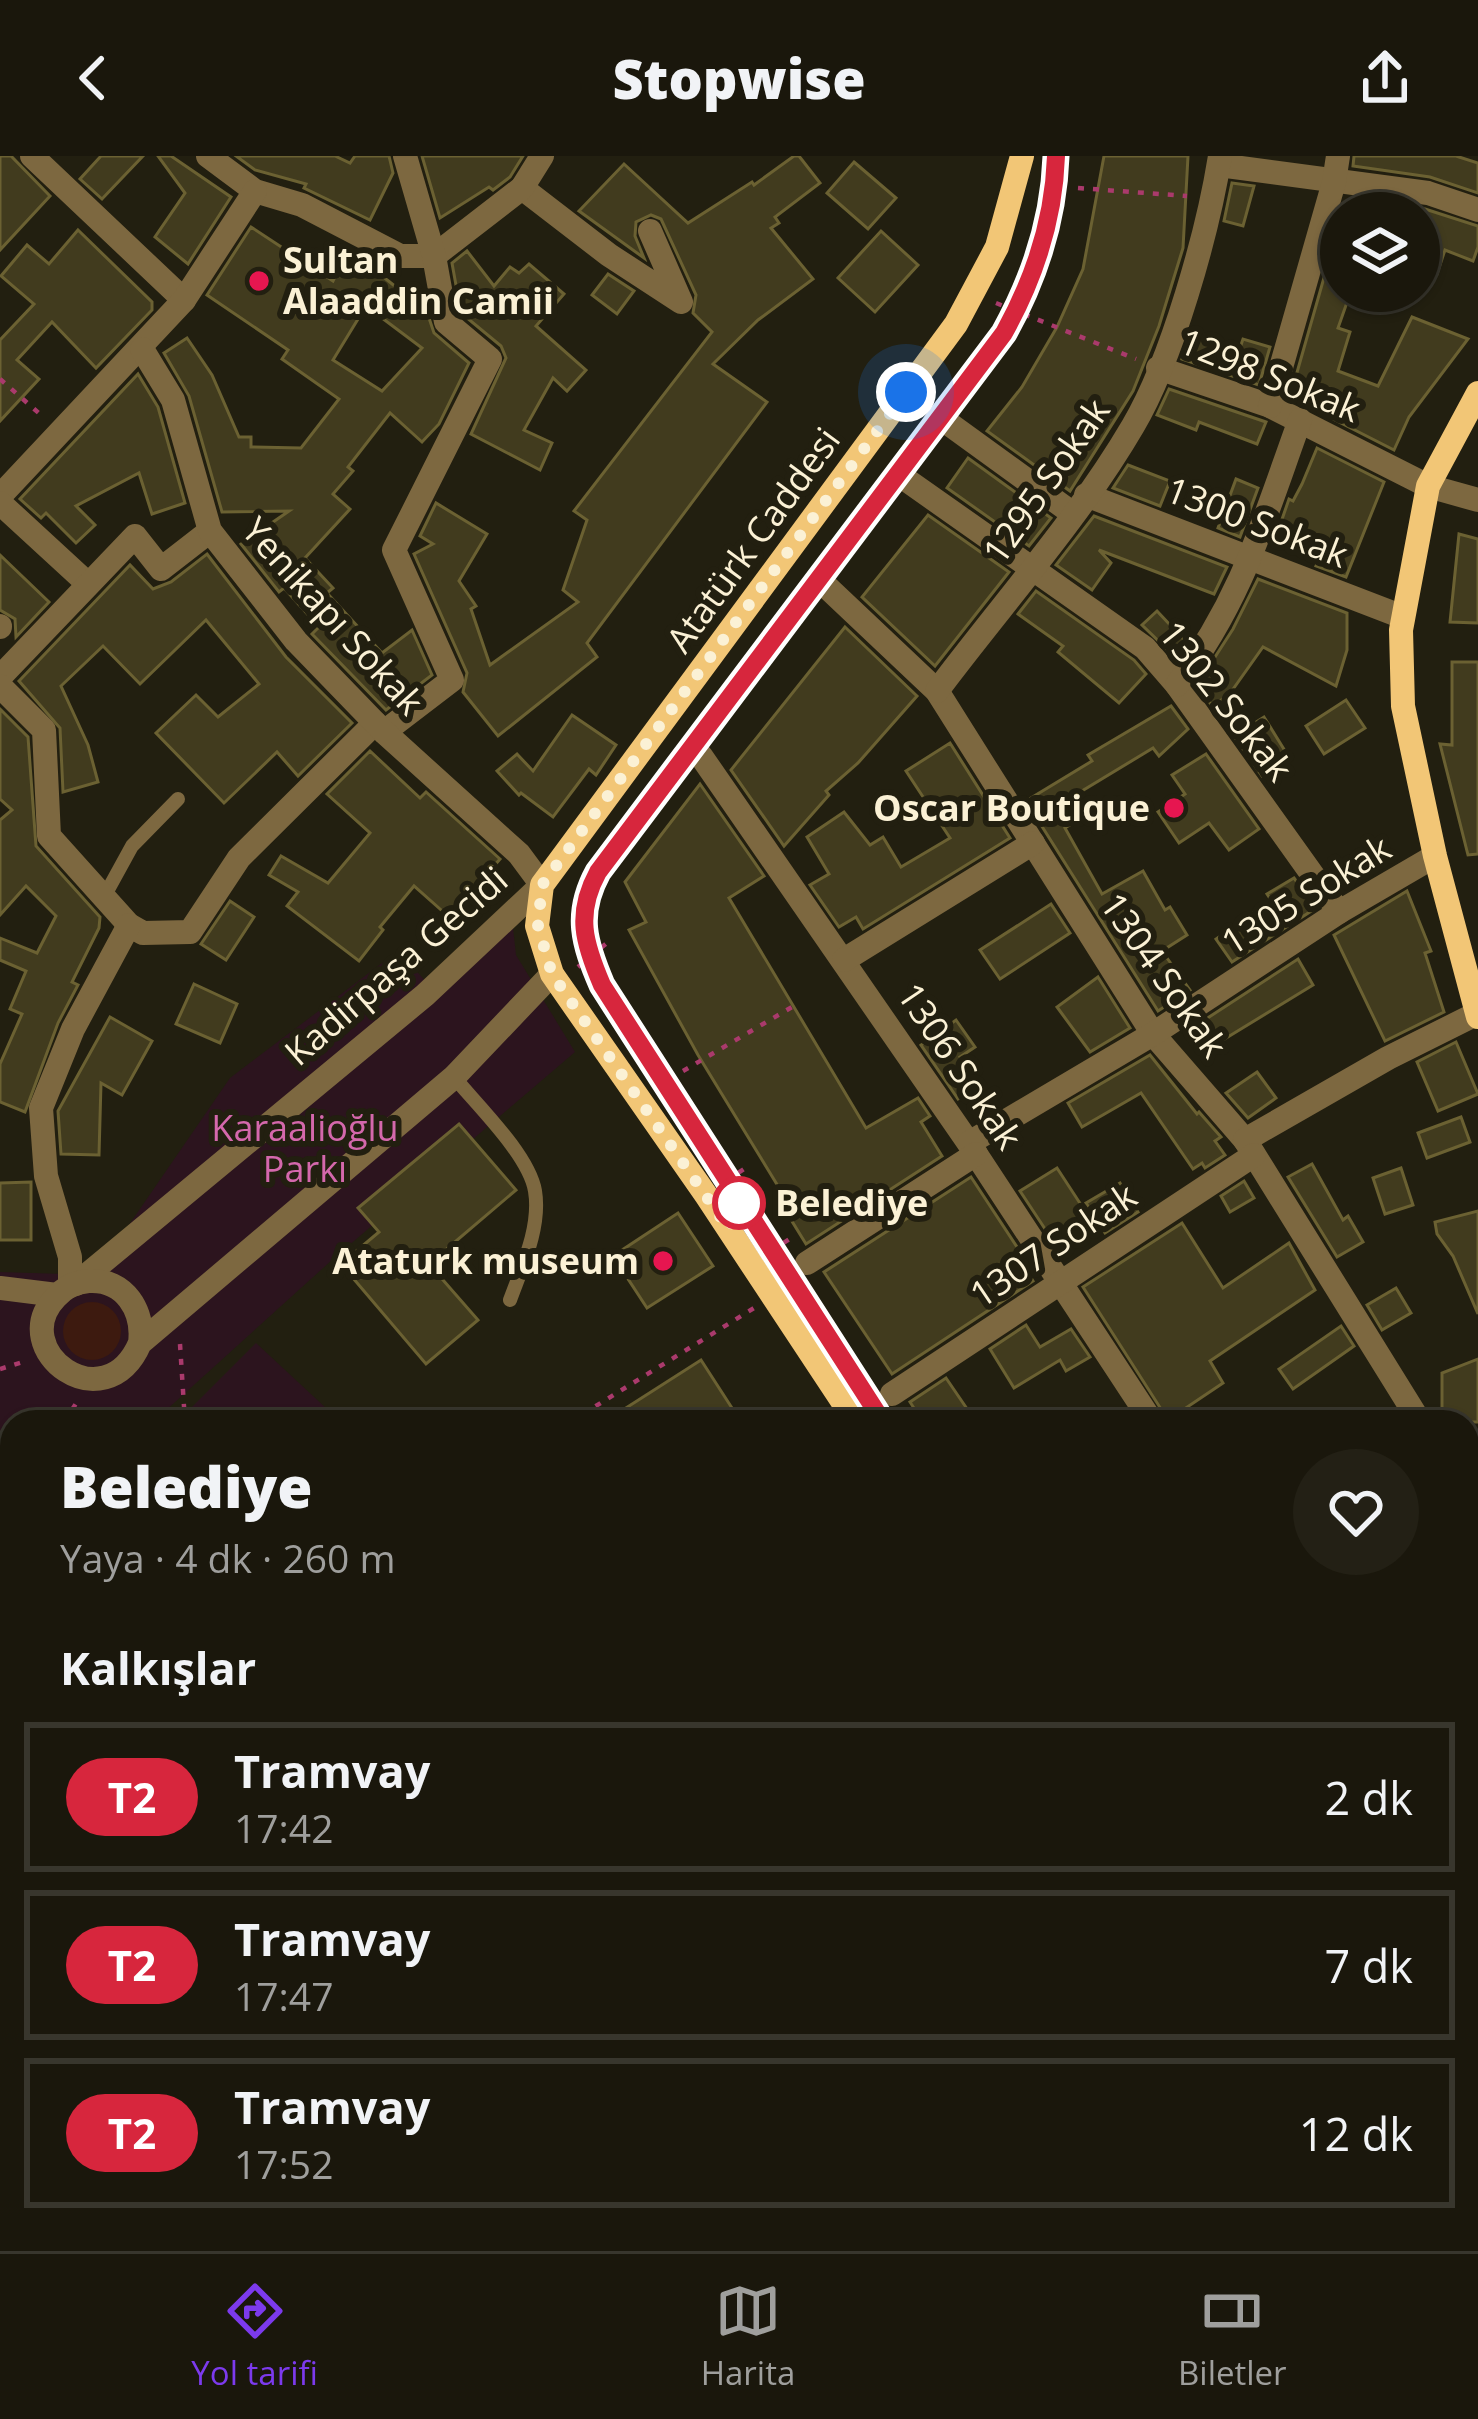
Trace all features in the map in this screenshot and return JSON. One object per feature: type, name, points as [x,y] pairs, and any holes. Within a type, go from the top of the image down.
[{"type":"street","points":[[32,156],[184,300]]},
{"type":"street","points":[[208,156],[255,191],[302,205],[400,256],[434,256],[522,188],[542,156]]},
{"type":"street","points":[[0,686],[44,730],[49,836],[129,925],[143,933],[190,932],[239,858],[379,727],[452,680],[394,550],[490,359],[446,322],[434,256],[405,156]]},
{"type":"street","name":"Atatürk Caddesi","points":[[542,885],[956,324],[997,247],[1022,156]]},
{"type":"street","points":[[1270,406],[1338,156]]},
{"type":"street","points":[[1219,160],[1334,182],[1428,193],[1478,209]]},
{"type":"street","name":"1295 Sokak","points":[[937,691],[1135,423],[1182,308],[1219,160]]},
{"type":"street","points":[[522,188],[609,255],[681,302],[650,230]]},
{"type":"street","points":[[87,584],[0,499],[184,300],[255,191]]},
{"type":"street","name":"Yenikapı Sokak","points":[[142,349],[173,400],[210,531],[296,641],[379,727],[519,854],[542,885]]},
{"type":"street","name":"1298 Sokak","points":[[1158,368],[1270,406],[1428,486],[1478,500]]},
{"type":"street","points":[[1478,393],[1428,486],[1403,616],[1403,706],[1478,1014]]},
{"type":"street","points":[[1177,685],[1208,645],[1234,598],[1300,420]]},
{"type":"street","name":"1300 Sokak","points":[[952,426],[1012,470],[1079,504],[1251,558],[1403,616]]},
{"type":"street","name":"1302 Sokak","points":[[908,481],[1133,638],[1177,685],[1339,912]]},
{"type":"street","points":[[0,676],[136,536],[161,569],[210,531]]},
{"type":"street","name":"1304 Sokak","points":[[828,588],[937,691],[1153,1034],[1249,1147],[1413,1410]]},
{"type":"street","name":"1306 Sokak","points":[[700,756],[972,1148],[1144,1410]]},
{"type":"street","points":[[844,960],[1034,843]]},
{"type":"street","name":"1305 Sokak","points":[[807,1263],[972,1148],[1339,912],[1436,856]]},
{"type":"street","points":[[542,885],[538,926],[552,974],[718,1212],[848,1410]]},
{"type":"street","name":"Kadirpaşa Gecidi","points":[[68,1288],[425,994],[542,885]]},
{"type":"street","points":[[129,925],[73,1029],[41,1108],[46,1176],[70,1257],[68,1288],[49,1305],[42,1330],[49,1354],[67,1373],[92,1380],[127,1365],[140,1343],[454,1077],[552,974]]},
{"type":"street","name":"1307 Sokak","points":[[892,1394],[1061,1282],[1249,1147],[1388,1058],[1478,1014]]},
{"type":"street","points":[[0,1288],[68,1288],[105,1282],[127,1295],[140,1317],[140,1343]]},
{"type":"lane","points":[[104,897],[132,846],[178,799]]},
{"type":"lane","points":[[454,1077],[518,1156],[535,1189],[534,1223],[510,1300]]},
{"type":"path","points":[[1078,188],[1210,197]]},
{"type":"path","name":"1298 Sokak","points":[[994,302],[1158,368]]},
{"type":"path","points":[[0,380],[62,432]]},
{"type":"path","points":[[682,1071],[793,1006]]},
{"type":"path","points":[[589,1410],[757,1306]]},
{"type":"path","points":[[179,1312],[184,1410]]},
{"type":"path","points":[[0,1370],[29,1360]]},
{"type":"green space","name":"Karaalioğlu Parkı","points":[[513,928],[516,955],[575,1052],[333,1259],[166,1410],[0,1410],[0,1272],[63,1274],[109,1254],[230,1078],[398,951],[430,986]]},
{"type":"green space","points":[[256,1343],[328,1410],[189,1410]]},
{"type":"shaded area","points":[[92,1302],[113,1310],[121,1331],[113,1352],[92,1360],[71,1352],[63,1331],[71,1310]]},
{"type":"building","points":[[0,156],[11,156],[50,196],[0,250]]},
{"type":"building","points":[[101,156],[143,156],[102,199],[80,179]]},
{"type":"building","points":[[158,156],[171,156],[231,197],[188,264],[155,237],[185,193]]},
{"type":"building","points":[[236,156],[335,156],[350,163],[355,156],[389,156],[393,173],[370,220],[304,188],[306,184],[255,170]]},
{"type":"building","points":[[422,156],[523,156],[510,177],[493,190],[489,187],[440,218]]},
{"type":"building","points":[[799,156],[820,183],[775,217],[779,223],[771,228],[813,279],[758,320],[713,364],[767,402],[587,643],[597,657],[498,736],[463,692],[467,673],[414,554],[433,544],[420,536],[436,503],[487,534],[459,581],[476,606],[471,609],[490,665],[578,602],[563,590],[587,520],[574,511],[712,332],[693,313],[696,295],[661,219],[651,215],[636,222],[635,236],[644,258],[579,211],[624,164],[688,223]]},
{"type":"building","points":[[1104,156],[1188,156],[1183,248],[1133,391],[1070,491],[987,431],[1022,387],[1083,269]]},
{"type":"building","points":[[1354,156],[1456,156],[1478,163],[1478,193],[1430,177],[1353,166]]},
{"type":"building","points":[[854,162],[896,198],[868,229],[827,193]]},
{"type":"building","points":[[1232,183],[1254,186],[1243,226],[1224,221]]},
{"type":"building","points":[[1440,214],[1478,226],[1473,261],[1445,250],[1440,265]]},
{"type":"building","points":[[251,227],[333,281],[349,248],[385,267],[381,275],[427,312],[434,333],[469,363],[439,424],[422,442],[390,413],[333,494],[350,509],[305,558],[333,588],[327,593],[382,653],[412,630],[432,675],[386,710],[312,634],[319,627],[284,588],[279,592],[241,544],[289,511],[222,512],[189,396],[164,353],[187,338],[212,375],[239,437],[251,437],[251,447],[301,448],[339,399],[282,359],[288,350],[207,295]],"holes":[[[366,306],[422,348],[382,391],[333,360]]]},
{"type":"building","points":[[78,230],[152,302],[152,310],[96,368],[52,322],[17,360],[39,379],[0,421],[0,340],[34,304],[1,276],[27,245],[49,264]]},
{"type":"building","points":[[881,231],[918,265],[875,312],[838,278]]},
{"type":"building","points":[[467,251],[494,286],[510,267],[519,273],[529,264],[564,294],[536,326],[586,370],[567,391],[553,378],[524,430],[552,443],[540,470],[471,434],[506,358],[501,346],[461,313],[452,263]]},
{"type":"building","points":[[608,274],[634,291],[617,314],[592,295]]},
{"type":"building","points":[[1320,292],[1320,312],[1344,312],[1338,328],[1350,332],[1338,371],[1378,386],[1412,317],[1468,339],[1409,417],[1394,450],[1290,397]]},
{"type":"building","points":[[1192,331],[1240,348],[1243,339],[1270,347],[1259,385],[1182,359]]},
{"type":"building","points":[[138,374],[158,407],[185,503],[152,514],[139,473],[76,506],[95,525],[76,543],[46,513],[41,518],[20,499]]},
{"type":"building","points":[[1169,389],[1266,422],[1257,444],[1199,422],[1196,430],[1157,415]]},
{"type":"building","points":[[1317,448],[1384,482],[1346,577],[1316,566],[1323,550],[1278,531],[1289,499],[1293,501]]},
{"type":"building","points":[[968,458],[1051,518],[1029,546],[947,488]]},
{"type":"building","points":[[1128,465],[1170,481],[1160,506],[1113,488]]},
{"type":"building","points":[[1236,479],[1258,488],[1240,537],[1218,528]]},
{"type":"building","points":[[928,515],[1009,572],[935,666],[862,597]]},
{"type":"building","points":[[1094,516],[1227,567],[1214,594],[1099,550],[1111,563],[1092,590],[1056,565]]},
{"type":"building","points":[[1459,534],[1478,539],[1478,623],[1450,622]]},
{"type":"building","points":[[207,554],[286,657],[352,723],[298,776],[277,752],[224,803],[156,733],[196,695],[218,717],[259,684],[206,620],[140,684],[103,646],[61,686],[88,745],[98,782],[63,792],[60,728],[19,681],[130,565],[153,589],[171,582]]},
{"type":"building","points":[[0,555],[49,602],[16,637],[15,619],[0,610]]},
{"type":"building","points":[[1258,579],[1347,613],[1347,650],[1336,686],[1263,647],[1231,692],[1213,707],[1197,685]]},
{"type":"building","points":[[1036,591],[1134,660],[1146,674],[1119,703],[1058,652],[1063,646],[1018,614]]},
{"type":"building","points":[[1157,611],[1187,643],[1176,658],[1142,625]]},
{"type":"building","points":[[845,627],[917,696],[858,763],[826,791],[829,795],[784,846],[731,770]]},
{"type":"building","points":[[1452,662],[1478,662],[1478,854],[1468,855],[1440,744],[1452,745]]},
{"type":"building","points":[[1346,700],[1365,728],[1324,754],[1306,726]]},
{"type":"building","points":[[1171,706],[1188,729],[1159,756],[1153,748],[1072,797],[1084,816],[1065,828],[1102,894],[1143,871],[1165,910],[1170,907],[1187,935],[1162,951],[1190,990],[1158,1011],[1026,801],[1092,761],[1088,755]]},
{"type":"building","points":[[0,709],[28,737],[36,846],[100,917],[72,982],[78,985],[58,1023],[25,1112],[0,1102],[0,1064],[22,1014],[10,1009],[26,971],[0,960],[0,938],[37,953],[56,916],[26,886],[0,915],[0,820],[12,810],[0,799]]},
{"type":"building","points":[[572,715],[616,745],[596,775],[589,769],[553,817],[519,795],[497,771],[517,754],[533,771]]},
{"type":"building","points":[[1264,717],[1290,759],[1262,776],[1234,736]]},
{"type":"building","points":[[950,743],[1010,838],[863,929],[856,917],[839,927],[810,885],[829,874],[807,837],[844,812],[870,845],[883,837],[901,867],[950,838],[906,771]]},
{"type":"building","points":[[370,751],[420,798],[426,792],[500,859],[449,917],[414,886],[359,961],[287,906],[298,892],[269,875],[281,856],[328,883],[370,833],[327,794]]},
{"type":"building","points":[[1206,754],[1259,829],[1229,850],[1209,823],[1179,843],[1158,812],[1185,794],[1172,775]]},
{"type":"building","points":[[700,784],[764,876],[729,898],[866,1128],[918,1098],[930,1116],[921,1122],[942,1156],[806,1244],[790,1218],[795,1214],[629,930],[646,922],[625,882]]},
{"type":"building","points":[[1294,878],[1316,908],[1232,962],[1216,939],[1271,900],[1267,894]]},
{"type":"building","points":[[1407,891],[1431,951],[1425,953],[1444,1012],[1385,1041],[1334,935]]},
{"type":"building","points":[[230,901],[254,917],[226,960],[201,944]]},
{"type":"building","points":[[1051,904],[1070,933],[1000,979],[980,950]]},
{"type":"building","points":[[1298,959],[1313,985],[1218,1043],[1203,1021]]},
{"type":"building","points":[[1098,977],[1130,1028],[1090,1052],[1057,1007]]},
{"type":"building","points":[[194,984],[237,1004],[220,1043],[176,1024]]},
{"type":"building","points":[[110,1017],[152,1041],[122,1095],[101,1083],[99,1155],[61,1154],[58,1111]]},
{"type":"building","points":[[956,1020],[975,1047],[960,1057],[978,1086],[958,1099],[921,1045]]},
{"type":"building","points":[[1456,1042],[1478,1094],[1438,1111],[1417,1062]]},
{"type":"building","points":[[1150,1055],[1221,1137],[1215,1141],[1225,1155],[1205,1168],[1202,1163],[1193,1169],[1141,1093],[1082,1127],[1068,1103]]},
{"type":"building","points":[[1257,1072],[1276,1098],[1248,1118],[1226,1093]]},
{"type":"building","points":[[1461,1117],[1470,1142],[1427,1158],[1418,1133]]},
{"type":"building","points":[[459,1124],[516,1190],[429,1264],[478,1320],[426,1364],[341,1264],[379,1232],[358,1208]]},
{"type":"building","points":[[1312,1164],[1343,1220],[1348,1216],[1363,1242],[1337,1257],[1288,1177]]},
{"type":"building","points":[[1057,1168],[1087,1214],[1051,1238],[1020,1191]]},
{"type":"building","points":[[1401,1168],[1413,1205],[1385,1214],[1373,1178]]},
{"type":"building","points":[[971,1177],[1023,1256],[1019,1258],[1033,1281],[892,1374],[824,1272]]},
{"type":"building","points":[[1244,1181],[1254,1198],[1230,1212],[1221,1196]]},
{"type":"building","points":[[31,1182],[31,1240],[0,1240],[0,1183]]},
{"type":"building","points":[[1120,1183],[1138,1212],[1105,1233],[1086,1203]]},
{"type":"building","points":[[1478,1211],[1478,1314],[1435,1222]]},
{"type":"building","name":"Ataturk museum","points":[[678,1213],[713,1266],[647,1308],[613,1256]]},
{"type":"building","points":[[1182,1223],[1223,1288],[1289,1243],[1315,1290],[1210,1361],[1223,1383],[1183,1410],[1162,1410],[1083,1287]]},
{"type":"building","points":[[1396,1288],[1411,1313],[1382,1330],[1367,1305]]},
{"type":"building","points":[[1026,1325],[1040,1347],[1071,1329],[1090,1357],[1066,1371],[1060,1360],[1014,1388],[990,1349]]},
{"type":"building","points":[[1341,1326],[1354,1346],[1293,1389],[1279,1369]]},
{"type":"building","points":[[1478,1359],[1478,1410],[1442,1410],[1442,1373]]},
{"type":"building","points":[[701,1360],[733,1410],[623,1410]]},
{"type":"building","points":[[946,1378],[968,1410],[915,1410],[910,1402]]},
{"type":"tram line","points":[[875,1410],[602,985],[586,942],[586,901],[598,872],[1004,333],[1040,248],[1056,156]]},
{"type":"tram line","name":"T2","points":[[875,1410],[602,985],[584,944],[581,918],[598,872],[1004,333],[1038,256],[1056,156]]},
{"type":"place","name":"Sultan Alaaddin Camii","points":[[259,281]]},
{"type":"place","name":"Oscar Boutique","points":[[1174,808]]},
{"type":"place","name":"Belediye","points":[[739,1203]]},
{"type":"place","name":"Ataturk museum","points":[[663,1261]]},
{"type":"route","points":[[739,1203],[729,1229],[552,974],[538,926],[542,885],[906,392]]}]
